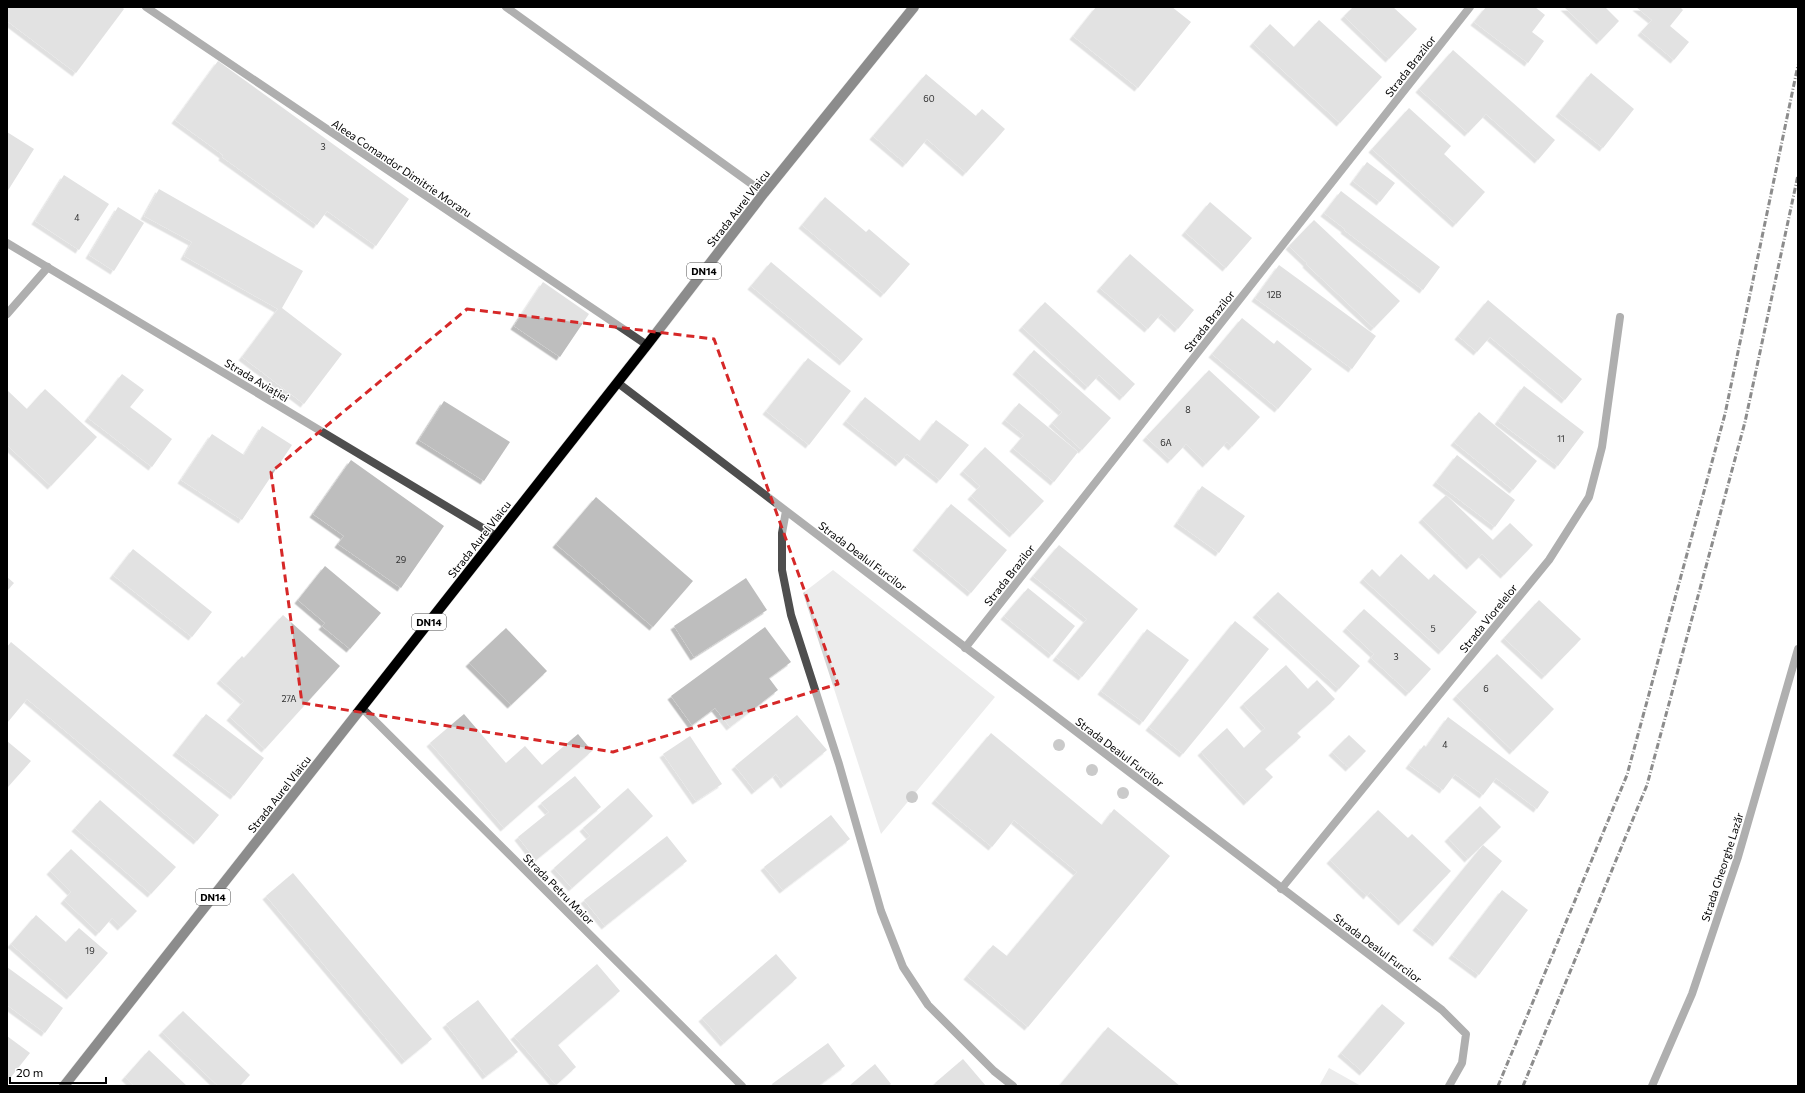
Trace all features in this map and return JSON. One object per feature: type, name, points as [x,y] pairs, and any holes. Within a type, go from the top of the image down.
[{"type":"main road","name":"Strada Aurel Vlaicu","points":[[64,1086],[618,383],[764,193],[914,7]]},
{"type":"street","name":"Aleea Comandor Dimitrie Moraru","points":[[146,7],[647,345]]},
{"type":"street","points":[[506,7],[764,193]]},
{"type":"street","name":"Strada Brazilor","points":[[965,648],[1470,7]]},
{"type":"street","name":"Strada Aviației","points":[[7,243],[496,536]]},
{"type":"street","points":[[7,314],[48,267]]},
{"type":"street","name":"Strada Viorelelor","points":[[1281,889],[1549,560],[1589,497],[1602,448],[1620,317]]},
{"type":"street","name":"Strada Dealul Furcilor","points":[[618,383],[1281,889],[1442,1010],[1466,1034],[1462,1063],[1449,1086]]},
{"type":"street","points":[[786,511],[782,533],[782,570],[791,615],[839,764],[881,911],[903,967],[928,1005],[994,1071],[1013,1086]]},
{"type":"street","name":"Strada Gheorghe Lazăr","points":[[1652,1086],[1692,994],[1707,951],[1738,857],[1798,649]]},
{"type":"street","name":"Strada Petru Maior","points":[[362,708],[742,1086]]},
{"type":"highlighted area","points":[[467,309],[714,339],[838,684],[613,752],[302,703],[271,472]]},
{"type":"shaded area","points":[[833,570],[995,697],[881,834],[803,593]]},
{"type":"shaded area","points":[[1329,1068],[1361,1086],[1319,1086]]},
{"type":"building","points":[[7,7],[122,7],[124,9],[76,73],[7,21]]},
{"type":"building","points":[[1096,7],[1172,7],[1191,22],[1138,88],[1073,36]]},
{"type":"building","points":[[1353,7],[1393,7],[1417,29],[1389,59],[1344,16]]},
{"type":"building","points":[[1486,7],[1535,7],[1545,15],[1532,32],[1544,41],[1528,63],[1474,22]]},
{"type":"building","points":[[1564,7],[1605,7],[1619,21],[1600,41]]},
{"type":"building","points":[[1636,7],[1680,7],[1683,10],[1670,26],[1689,42],[1674,60],[1641,32],[1652,20]]},
{"type":"building","points":[[1319,20],[1382,77],[1340,123],[1253,43],[1270,24],[1294,47]]},
{"type":"building","points":[[1453,50],[1555,140],[1538,160],[1486,114],[1468,133],[1419,89]]},
{"type":"building","points":[[218,61],[409,199],[376,246],[327,211],[317,225],[222,157],[223,155],[175,120]]},
{"type":"building","points":[[1591,73],[1634,109],[1603,148],[1559,113]]},
{"type":"building","points":[[926,74],[976,116],[982,109],[1005,129],[966,173],[927,139],[906,164],[873,136]]},
{"type":"building","points":[[1409,108],[1451,146],[1444,154],[1485,192],[1456,224],[1372,149]]},
{"type":"building","points":[[7,132],[34,149],[7,192]]},
{"type":"building","points":[[1367,162],[1395,183],[1380,202],[1353,181]]},
{"type":"building","points":[[64,175],[109,204],[79,250],[35,221]]},
{"type":"building","points":[[159,189],[303,271],[282,308],[342,354],[304,404],[242,357],[278,309],[184,256],[192,242],[144,216]]},
{"type":"building","points":[[1341,191],[1440,267],[1423,290],[1324,213]]},
{"type":"building","points":[[825,197],[866,232],[869,229],[910,264],[884,294],[802,225]]},
{"type":"building","points":[[1210,202],[1252,238],[1226,268],[1185,232]]},
{"type":"building","points":[[118,207],[144,223],[114,271],[89,255]]},
{"type":"building","points":[[1314,220],[1400,301],[1374,328],[1289,246]]},
{"type":"building","points":[[1130,254],[1194,310],[1178,329],[1161,314],[1148,329],[1100,288]]},
{"type":"building","points":[[771,262],[863,339],[843,362],[751,286]]},
{"type":"building","points":[[1279,265],[1376,336],[1352,369],[1255,298]]},
{"type":"building","points":[[543,282],[589,314],[560,357],[514,326]]},
{"type":"building","points":[[1488,300],[1582,379],[1565,400],[1490,337],[1477,352],[1458,336]]},
{"type":"building","points":[[1045,302],[1135,384],[1123,397],[1099,375],[1088,387],[1022,327]]},
{"type":"building","points":[[1242,318],[1274,344],[1277,340],[1312,369],[1278,409],[1212,354]]},
{"type":"building","points":[[1034,350],[1111,418],[1082,450],[1052,423],[1062,412],[1016,371]]},
{"type":"building","points":[[808,358],[851,391],[809,445],[766,411]]},
{"type":"building","points":[[1209,370],[1260,417],[1232,447],[1227,442],[1206,464],[1186,444],[1171,460],[1146,437]]},
{"type":"building","points":[[122,374],[144,390],[130,407],[172,439],[152,467],[88,418]]},
{"type":"building","points":[[1524,386],[1584,432],[1558,466],[1498,421]]},
{"type":"building","points":[[45,389],[97,437],[51,486],[7,445],[7,390],[27,409]]},
{"type":"building","points":[[865,397],[920,441],[936,420],[969,445],[940,480],[907,454],[899,463],[846,421]]},
{"type":"building","points":[[444,401],[510,442],[484,481],[419,440]]},
{"type":"building","points":[[1019,403],[1078,452],[1054,482],[1013,448],[1024,435],[1005,420]]},
{"type":"building","points":[[1479,412],[1537,461],[1513,490],[1454,442]]},
{"type":"building","points":[[262,426],[292,445],[242,520],[181,480],[212,434],[244,455]]},
{"type":"building","points":[[985,447],[1044,501],[1013,534],[971,496],[980,486],[963,471]]},
{"type":"building","points":[[1457,455],[1515,500],[1495,527],[1436,482]]},
{"type":"building","points":[[351,460],[444,526],[401,588],[338,544],[344,536],[313,514]]},
{"type":"building","points":[[1202,486],[1245,516],[1219,553],[1177,523]]},
{"type":"building","points":[[1446,495],[1493,540],[1510,523],[1533,545],[1504,575],[1482,554],[1470,566],[1422,519]]},
{"type":"building","points":[[596,497],[693,581],[653,627],[556,544]]},
{"type":"building","points":[[951,504],[1007,550],[971,593],[916,547]]},
{"type":"building","points":[[1059,545],[1138,609],[1082,677],[1056,657],[1087,619],[1033,576]]},
{"type":"building","points":[[133,549],[212,612],[192,637],[113,575]]},
{"type":"building","points":[[1401,554],[1429,580],[1434,574],[1477,612],[1442,651],[1363,579],[1372,569],[1380,577]]},
{"type":"building","points":[[325,566],[381,613],[350,649],[322,626],[325,623],[298,600]]},
{"type":"building","points":[[7,577],[14,583],[7,591]]},
{"type":"building","points":[[746,578],[767,610],[694,657],[674,626]]},
{"type":"building","points":[[1028,588],[1075,626],[1052,655],[1004,616]]},
{"type":"building","points":[[1278,592],[1360,666],[1339,689],[1256,614]]},
{"type":"building","points":[[1539,600],[1581,639],[1545,676],[1504,638]]},
{"type":"building","points":[[1364,609],[1431,669],[1409,693],[1371,658],[1374,654],[1346,628]]},
{"type":"building","points":[[283,615],[340,666],[265,749],[230,717],[244,701],[220,680],[242,656],[244,658]]},
{"type":"building","points":[[1235,621],[1269,649],[1183,754],[1149,727]]},
{"type":"building","points":[[765,627],[791,662],[769,678],[778,690],[730,727],[715,708],[692,725],[671,696]]},
{"type":"building","points":[[506,628],[547,671],[511,705],[469,663]]},
{"type":"building","points":[[1147,629],[1189,660],[1143,722],[1101,691]]},
{"type":"building","points":[[11,642],[219,815],[197,841],[27,699],[7,723],[7,647]]},
{"type":"building","points":[[1497,654],[1554,709],[1513,751],[1456,696]]},
{"type":"building","points":[[1286,665],[1308,689],[1317,680],[1335,699],[1297,733],[1301,737],[1265,769],[1273,777],[1247,802],[1201,752],[1227,728],[1244,748],[1265,728],[1243,704]]},
{"type":"building","points":[[206,714],[264,758],[234,796],[176,752]]},
{"type":"building","points":[[464,714],[506,763],[525,746],[542,765],[578,734],[592,751],[504,828],[430,743]]},
{"type":"building","points":[[797,715],[827,750],[784,785],[776,774],[755,791],[735,766]]},
{"type":"building","points":[[1448,717],[1549,792],[1537,809],[1496,778],[1483,795],[1455,774],[1443,790],[1409,765],[1424,745],[1426,747]]},
{"type":"building","points":[[991,733],[1102,825],[1114,809],[1170,856],[1028,1027],[967,976],[993,945],[1007,956],[1077,872],[1014,820],[992,847],[935,800]]},
{"type":"building","points":[[1349,735],[1366,751],[1349,768],[1332,752]]},
{"type":"building","points":[[690,736],[722,784],[696,801],[663,754]]},
{"type":"building","points":[[7,741],[31,761],[7,788]]},
{"type":"building","points":[[575,776],[601,807],[536,860],[518,837],[549,812],[541,803]]},
{"type":"building","points":[[628,788],[653,816],[572,888],[554,868],[590,836],[583,828]]},
{"type":"building","points":[[100,800],[176,867],[151,894],[75,828]]},
{"type":"building","points":[[1480,806],[1501,827],[1468,859],[1448,838]]},
{"type":"building","points":[[1378,810],[1408,838],[1412,834],[1451,871],[1402,922],[1370,892],[1367,896],[1330,860]]},
{"type":"building","points":[[831,815],[850,839],[783,890],[764,867]]},
{"type":"building","points":[[667,836],[687,861],[605,926],[584,900]]},
{"type":"building","points":[[1483,845],[1502,861],[1436,943],[1416,927]]},
{"type":"building","points":[[71,849],[137,911],[121,927],[112,918],[99,933],[64,900],[71,892],[50,871]]},
{"type":"building","points":[[293,873],[432,1039],[405,1061],[266,896]]},
{"type":"building","points":[[1502,890],[1528,910],[1479,975],[1452,955]]},
{"type":"building","points":[[36,915],[66,942],[79,928],[108,953],[70,996],[11,944]]},
{"type":"building","points":[[776,954],[797,978],[724,1043],[702,1018]]},
{"type":"building","points":[[597,964],[620,991],[558,1045],[576,1067],[556,1085],[514,1036]]},
{"type":"building","points":[[7,967],[63,1008],[45,1033],[7,1005]]},
{"type":"building","points":[[478,1000],[518,1052],[486,1076],[446,1024]]},
{"type":"building","points":[[1382,1004],[1405,1023],[1363,1072],[1341,1053]]},
{"type":"building","points":[[183,1011],[250,1075],[240,1086],[218,1086],[162,1032]]},
{"type":"building","points":[[1108,1027],[1180,1086],[1059,1086]]},
{"type":"building","points":[[7,1036],[30,1053],[7,1082]]},
{"type":"building","points":[[828,1043],[845,1066],[818,1086],[773,1086],[772,1084]]},
{"type":"building","points":[[149,1050],[187,1086],[134,1086],[125,1077]]},
{"type":"building","points":[[963,1059],[986,1086],[938,1086],[935,1083]]},
{"type":"building","points":[[875,1064],[891,1084],[888,1086],[849,1086]]},
{"type":"railway","points":[[1498,1086],[1627,775],[1725,414],[1798,65]]},
{"type":"railway","points":[[1523,1086],[1647,785],[1745,422],[1798,175]]}]
